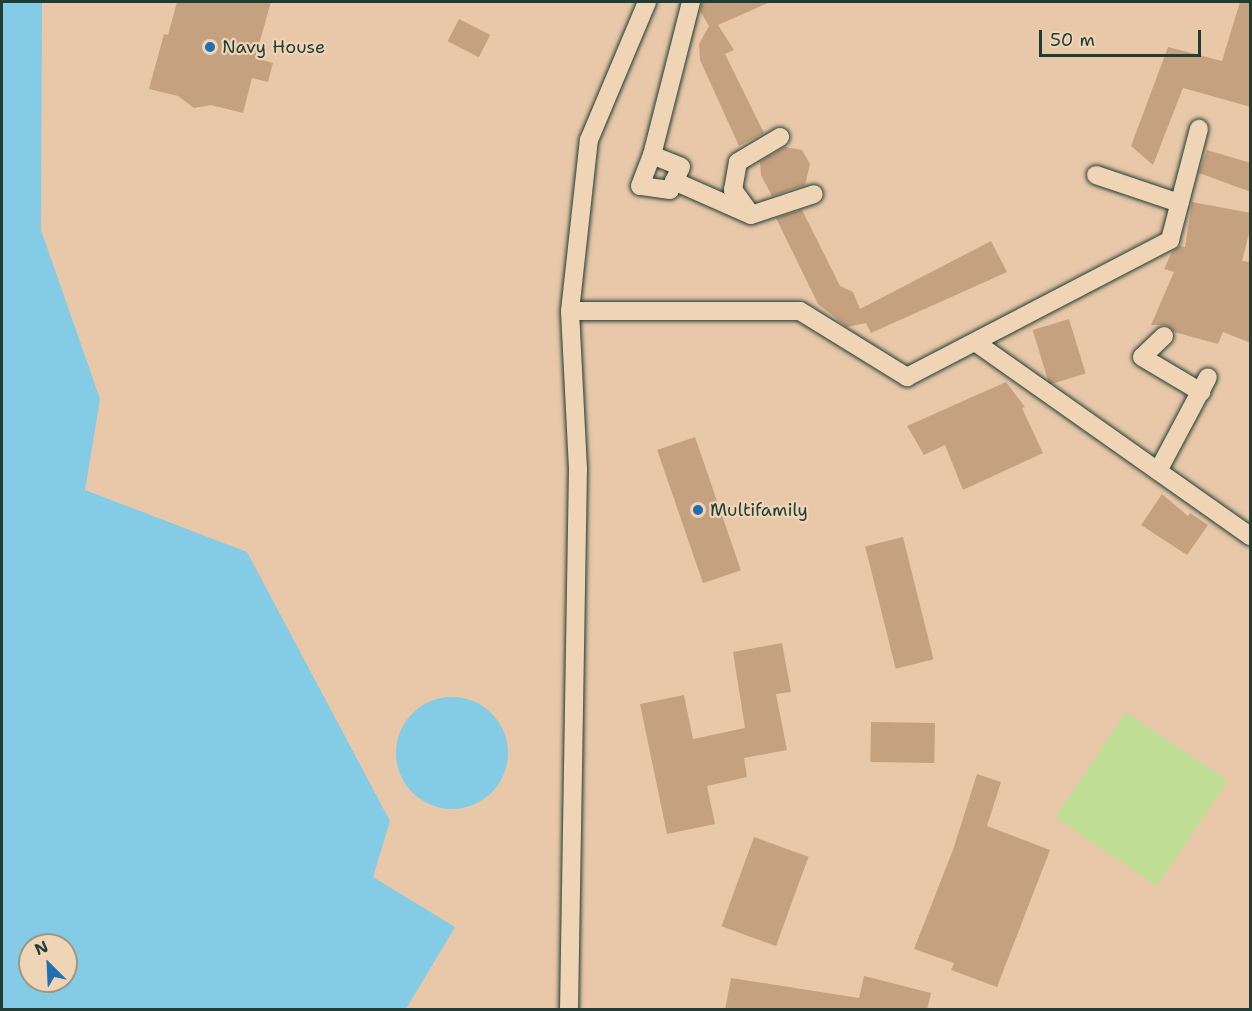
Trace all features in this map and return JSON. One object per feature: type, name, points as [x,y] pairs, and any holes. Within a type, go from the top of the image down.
[{"type":"street","points":[[569,1010],[578,469],[570,311],[589,140],[647,2]]},
{"type":"street","points":[[652,155],[681,167],[670,190],[640,186],[652,155],[691,2]]},
{"type":"street","points":[[570,311],[800,311],[907,377],[1170,240],[1198,129]]},
{"type":"street","points":[[751,215],[733,190],[738,162],[780,137]]},
{"type":"street","points":[[1096,175],[1179,203]]},
{"type":"street","points":[[674,181],[751,215],[814,194]]},
{"type":"street","points":[[1158,471],[1204,385],[1142,357],[1164,336]]},
{"type":"street","points":[[975,342],[1251,536]]},
{"type":"green space","points":[[1126,712],[1228,781],[1157,886],[1055,817]]},
{"type":"water","points":[[2,2],[42,2],[41,230],[100,399],[85,490],[247,552],[390,821],[373,877],[455,927],[406,1009],[2,1009]]},
{"type":"water","points":[[452,697],[473,701],[492,713],[504,732],[508,753],[504,774],[492,793],[473,805],[452,809],[431,805],[412,793],[400,774],[396,753],[400,732],[412,713],[431,701]]},
{"type":"building","name":"Navy House","points":[[177,2],[271,2],[255,58],[273,63],[268,82],[252,78],[243,113],[211,105],[194,108],[178,96],[149,89],[164,34],[168,35]]},
{"type":"building","points":[[702,2],[770,2],[718,25],[734,50],[725,54],[764,133],[739,146],[700,60],[699,44],[709,26],[700,11]]},
{"type":"building","points":[[1240,2],[1251,2],[1251,107],[1183,88],[1153,165],[1131,146],[1168,47],[1222,61]]},
{"type":"building","points":[[459,19],[490,35],[479,57],[448,41]]},
{"type":"building","points":[[785,147],[802,150],[810,164],[805,185],[772,196],[761,175],[760,162]]},
{"type":"building","points":[[1207,150],[1251,163],[1251,192],[1199,173]]},
{"type":"building","points":[[1192,202],[1251,213],[1251,226],[1242,261],[1251,262],[1251,343],[1223,332],[1218,344],[1174,332],[1167,325],[1151,325],[1174,272],[1164,269],[1172,252],[1180,246],[1185,247]]},
{"type":"building","points":[[802,210],[840,286],[853,292],[860,309],[991,241],[1007,272],[871,333],[866,323],[847,327],[818,304],[776,218]]},
{"type":"building","points":[[1069,319],[1086,374],[1049,385],[1033,330]]},
{"type":"building","points":[[1006,382],[1025,407],[1022,408],[1043,453],[963,490],[945,445],[924,455],[907,426]]},
{"type":"building","name":"Multifamily","points":[[695,437],[741,570],[703,583],[657,450]]},
{"type":"building","points":[[1162,494],[1188,516],[1190,513],[1208,525],[1187,555],[1141,525]]},
{"type":"building","points":[[903,537],[933,659],[896,669],[865,546]]},
{"type":"building","points":[[782,643],[791,692],[776,694],[787,750],[744,758],[747,777],[707,786],[715,824],[667,834],[640,704],[684,695],[693,739],[745,728],[733,652]]},
{"type":"building","points":[[871,722],[935,723],[934,763],[870,762]]},
{"type":"building","points":[[977,774],[1001,782],[987,826],[1050,850],[997,987],[951,970],[954,963],[914,949],[953,850]]},
{"type":"building","points":[[754,837],[809,857],[776,946],[722,926]]},
{"type":"building","points":[[864,976],[931,993],[927,1010],[725,1010],[731,978],[859,998]]},
{"type":"place","name":"Navy House","points":[[210,47]]},
{"type":"place","name":"Multifamily","points":[[698,510]]}]
